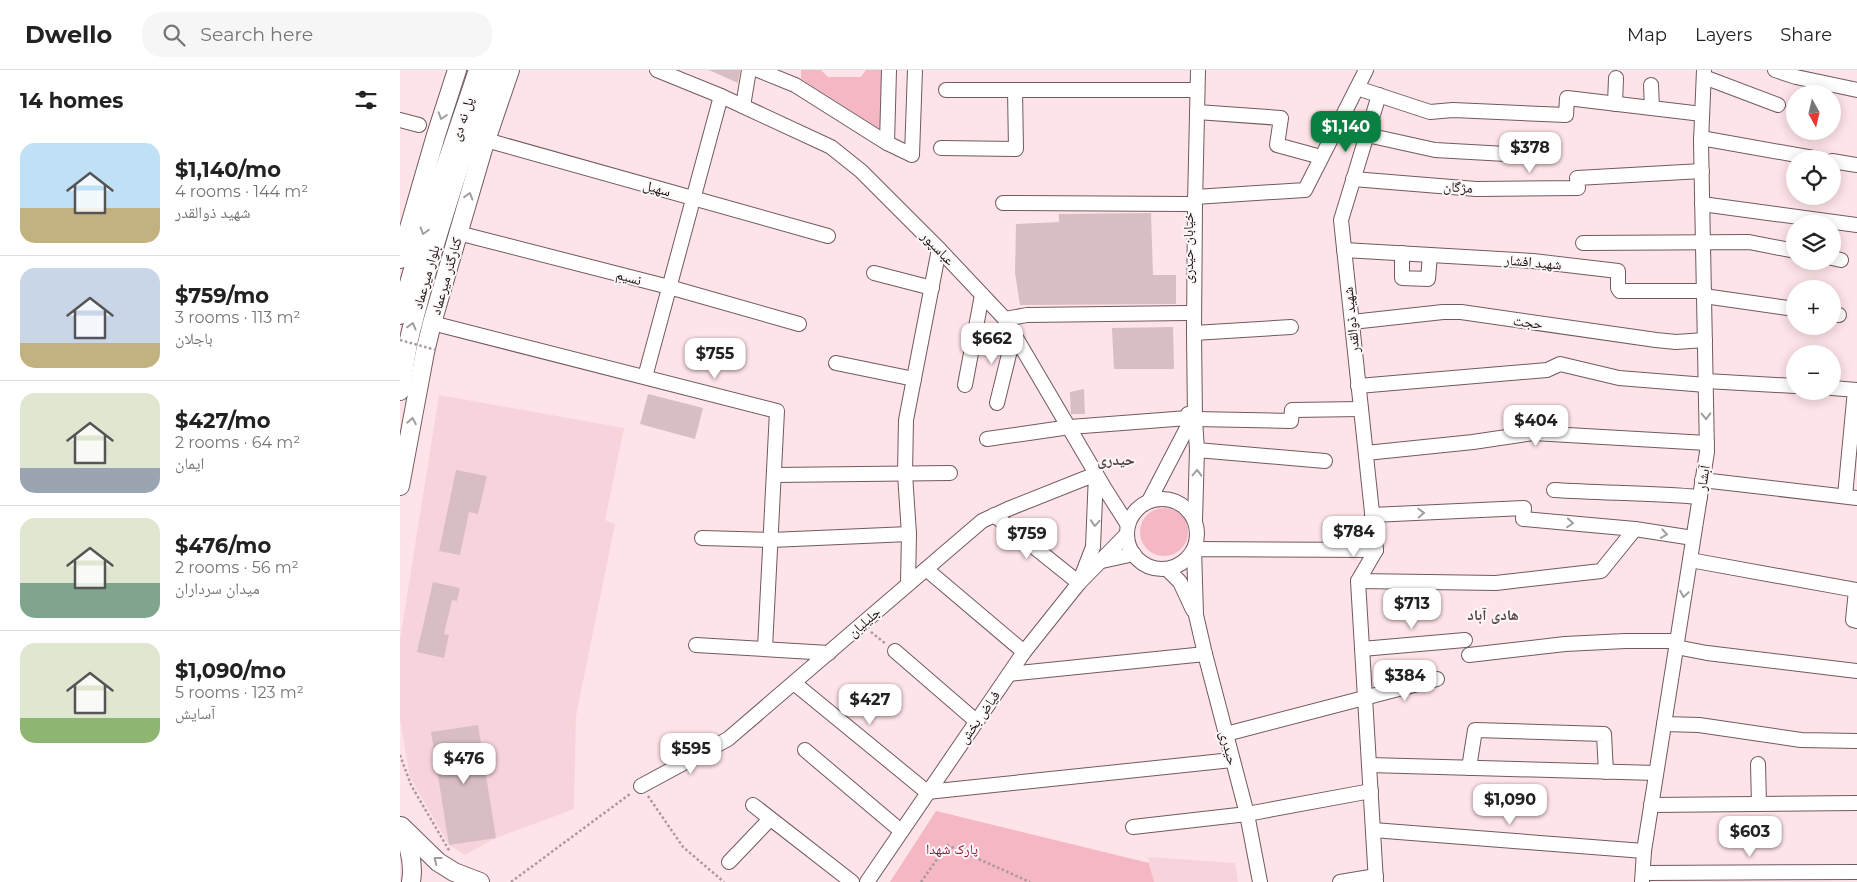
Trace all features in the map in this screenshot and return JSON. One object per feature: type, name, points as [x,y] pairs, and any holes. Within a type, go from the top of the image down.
[{"type":"main road","points":[[400,259],[457,70]]},
{"type":"main road","name":"پل نه دی","points":[[452,167],[478,70]]},
{"type":"main road","name":"پل نه دی","points":[[452,167],[492,70]]},
{"type":"main road","name":"کنارگذر میرعماد","points":[[400,486],[432,322],[486,140],[510,70]]},
{"type":"main road","name":"بلوار میرعماد","points":[[400,315],[426,224],[452,167]]},
{"type":"main road","name":"بلوار میرعماد","points":[[400,390],[410,332],[452,167]]},
{"type":"main road","points":[[400,826],[422,848],[448,868],[480,882]]},
{"type":"main road","points":[[400,826],[408,843],[412,861],[411,882]]},
{"type":"street","name":"عباسپور","points":[[657,70],[721,96],[831,147],[861,171],[939,249],[1005,319],[1070,427],[1128,530]]},
{"type":"street","points":[[743,106],[750,70]]},
{"type":"street","points":[[758,70],[795,85],[887,143],[912,155],[915,70]]},
{"type":"street","points":[[887,143],[889,70]]},
{"type":"street","name":"خیابان حیدری","points":[[1192,70],[1194,333],[1192,422]]},
{"type":"street","name":"خیابان حیدری","points":[[1192,422],[1188,313],[1198,70]]},
{"type":"street","points":[[1002,202],[1192,200],[1305,190],[1366,70]]},
{"type":"street","points":[[1775,70],[1796,77],[1857,90]]},
{"type":"street","points":[[1704,74],[1778,105]]},
{"type":"street","name":"آبشار","points":[[1642,878],[1644,851],[1707,443],[1701,138],[1704,74]]},
{"type":"street","points":[[1616,78],[1616,104]]},
{"type":"street","points":[[1652,85],[1652,108]]},
{"type":"street","points":[[1357,88],[1430,112],[1453,110],[1566,115],[1566,98],[1702,114]]},
{"type":"street","points":[[946,90],[1191,90]]},
{"type":"street","points":[[941,148],[1016,148],[1015,90]]},
{"type":"street","name":"شهید ذوالقدر","points":[[1376,550],[1341,220],[1379,95]]},
{"type":"street","points":[[645,377],[721,96]]},
{"type":"street","points":[[1197,112],[1282,118],[1277,145],[1321,157]]},
{"type":"street","points":[[400,120],[419,125]]},
{"type":"street","points":[[1367,135],[1435,150],[1506,154]]},
{"type":"street","points":[[1701,138],[1786,153]]},
{"type":"street","name":"سهیل","points":[[486,140],[828,236]]},
{"type":"street","points":[[1841,162],[1857,165]]},
{"type":"street","name":"مژگان","points":[[1354,179],[1476,189],[1578,188],[1577,178],[1702,171]]},
{"type":"street","points":[[1702,204],[1857,225]]},
{"type":"street","name":"نسیم","points":[[458,232],[670,287],[799,324]]},
{"type":"street","points":[[1583,243],[1749,242],[1786,249]]},
{"type":"street","points":[[908,584],[909,534],[905,474],[906,420],[939,249]]},
{"type":"street","name":"شهید افشار","points":[[1344,250],[1533,262],[1618,271],[1618,288],[1620,292],[1704,293]]},
{"type":"street","points":[[1402,253],[1402,278],[1428,279],[1430,255]]},
{"type":"street","points":[[874,273],[932,288]]},
{"type":"street","points":[[1704,293],[1786,307]]},
{"type":"street","points":[[965,386],[982,295]]},
{"type":"street","name":"حجت","points":[[1352,322],[1443,312],[1461,312],[1656,340],[1676,342],[1705,340]]},
{"type":"street","points":[[1005,319],[1027,315],[1188,313]]},
{"type":"street","points":[[432,322],[777,411],[765,648]]},
{"type":"street","points":[[1194,333],[1291,327]]},
{"type":"street","points":[[997,403],[1014,334]]},
{"type":"street","points":[[836,364],[914,379]]},
{"type":"street","points":[[1358,386],[1547,370],[1560,364],[1619,378],[1786,386]]},
{"type":"street","points":[[1702,480],[1851,497],[1856,390],[1841,389]]},
{"type":"street","points":[[987,439],[1070,427],[1192,422],[1291,421],[1292,410],[1361,409]]},
{"type":"street","points":[[1192,422],[1197,450],[1195,520]]},
{"type":"street","points":[[1149,501],[1192,422]]},
{"type":"street","points":[[1366,453],[1473,442],[1533,433],[1707,443]]},
{"type":"street","points":[[1197,450],[1325,461]]},
{"type":"street","points":[[774,475],[950,473]]},
{"type":"street","points":[[994,515],[1079,583],[1093,547],[1096,474]]},
{"type":"street","name":"جلیلیان","points":[[641,786],[728,739],[982,521],[1096,474]]},
{"type":"street","points":[[1554,490],[1700,497]]},
{"type":"street","points":[[1196,615],[1194,550],[1198,530],[1195,520],[1181,504],[1171,500],[1149,501],[1132,515],[1128,530],[1129,544],[1140,561],[1158,569],[1167,569],[1183,562],[1194,550],[1376,550]]},
{"type":"street","points":[[1372,515],[1524,508],[1522,519],[1635,529],[1693,538]]},
{"type":"street","points":[[1358,581],[1496,583],[1601,571],[1635,529]]},
{"type":"street","name":"فیاض بخش","points":[[867,882],[1024,652],[1079,583],[1102,561],[1128,530]]},
{"type":"street","points":[[702,538],[771,540],[909,534]]},
{"type":"street","points":[[1340,882],[1376,879],[1358,581],[1376,550]]},
{"type":"street","points":[[1102,561],[1134,554]]},
{"type":"street","points":[[1690,560],[1856,590],[1853,620],[1857,621]]},
{"type":"street","points":[[926,569],[1024,652]]},
{"type":"street","points":[[1167,569],[1180,582],[1196,615]]},
{"type":"street","name":"حیدری","points":[[1196,615],[1204,654],[1247,814],[1260,882]]},
{"type":"street","points":[[1362,649],[1465,640]]},
{"type":"street","points":[[1469,655],[1565,644],[1625,641],[1676,644],[1707,653],[1857,671]]},
{"type":"street","points":[[696,645],[829,653]]},
{"type":"street","points":[[895,651],[976,721]]},
{"type":"street","points":[[1008,674],[1204,654]]},
{"type":"street","points":[[1226,734],[1438,679]]},
{"type":"street","points":[[794,683],[927,792],[1232,760]]},
{"type":"street","points":[[1664,724],[1699,725],[1801,740],[1857,741]]},
{"type":"street","points":[[1469,768],[1475,730],[1604,734],[1606,772]]},
{"type":"street","points":[[805,750],[901,831]]},
{"type":"street","points":[[1758,764],[1759,804]]},
{"type":"street","points":[[1369,765],[1656,773]]},
{"type":"street","points":[[1133,827],[1247,814],[1371,791]]},
{"type":"street","points":[[1651,805],[1857,803]]},
{"type":"street","points":[[753,805],[852,882]]},
{"type":"street","points":[[729,862],[770,819]]},
{"type":"street","points":[[1373,830],[1644,851]]},
{"type":"street","points":[[1642,878],[1857,872]]},
{"type":"path","points":[[400,340],[436,350]]},
{"type":"path","points":[[862,625],[895,651]]},
{"type":"path","points":[[400,755],[411,785],[450,852],[448,868]]},
{"type":"path","points":[[511,882],[641,786],[682,847],[724,882]]},
{"type":"path","points":[[921,882],[947,844],[1030,882]]},
{"type":"shaded area","points":[[439,395],[624,428],[605,520],[615,524],[576,716],[574,809],[496,838],[465,855],[449,845],[410,777],[400,720],[400,640]]},
{"type":"shaded area","points":[[1148,857],[1235,863],[1238,882],[1154,882]]},
{"type":"green space","points":[[801,70],[821,70],[828,77],[861,77],[866,70],[886,70],[883,128],[880,129],[801,79]]},
{"type":"green space","points":[[1159,508],[1169,508],[1181,515],[1188,527],[1188,537],[1181,549],[1169,556],[1159,556],[1151,552],[1144,545],[1140,537],[1140,527],[1144,519],[1151,512]]},
{"type":"green space","name":"پارک شهدا","points":[[936,811],[1149,863],[1154,882],[890,882]]},
{"type":"building","points":[[709,70],[740,70],[738,83]]},
{"type":"building","points":[[1151,213],[1153,275],[1176,275],[1176,304],[1020,305],[1015,273],[1016,224],[1059,222],[1059,214]]},
{"type":"building","points":[[1173,327],[1174,369],[1114,369],[1112,328]]},
{"type":"building","points":[[1084,389],[1085,414],[1071,414],[1070,392]]},
{"type":"building","points":[[648,394],[703,408],[695,439],[640,424]]},
{"type":"building","points":[[456,470],[487,476],[478,514],[469,512],[460,555],[439,551]]},
{"type":"building","points":[[433,582],[460,588],[457,601],[452,600],[444,634],[449,635],[444,658],[417,652]]},
{"type":"building","points":[[478,725],[496,838],[449,845],[431,732]]},
{"type":"district","name":"حیدری","points":[[1116,460]]},
{"type":"district","name":"هادی آباد","points":[[1493,615]]}]
